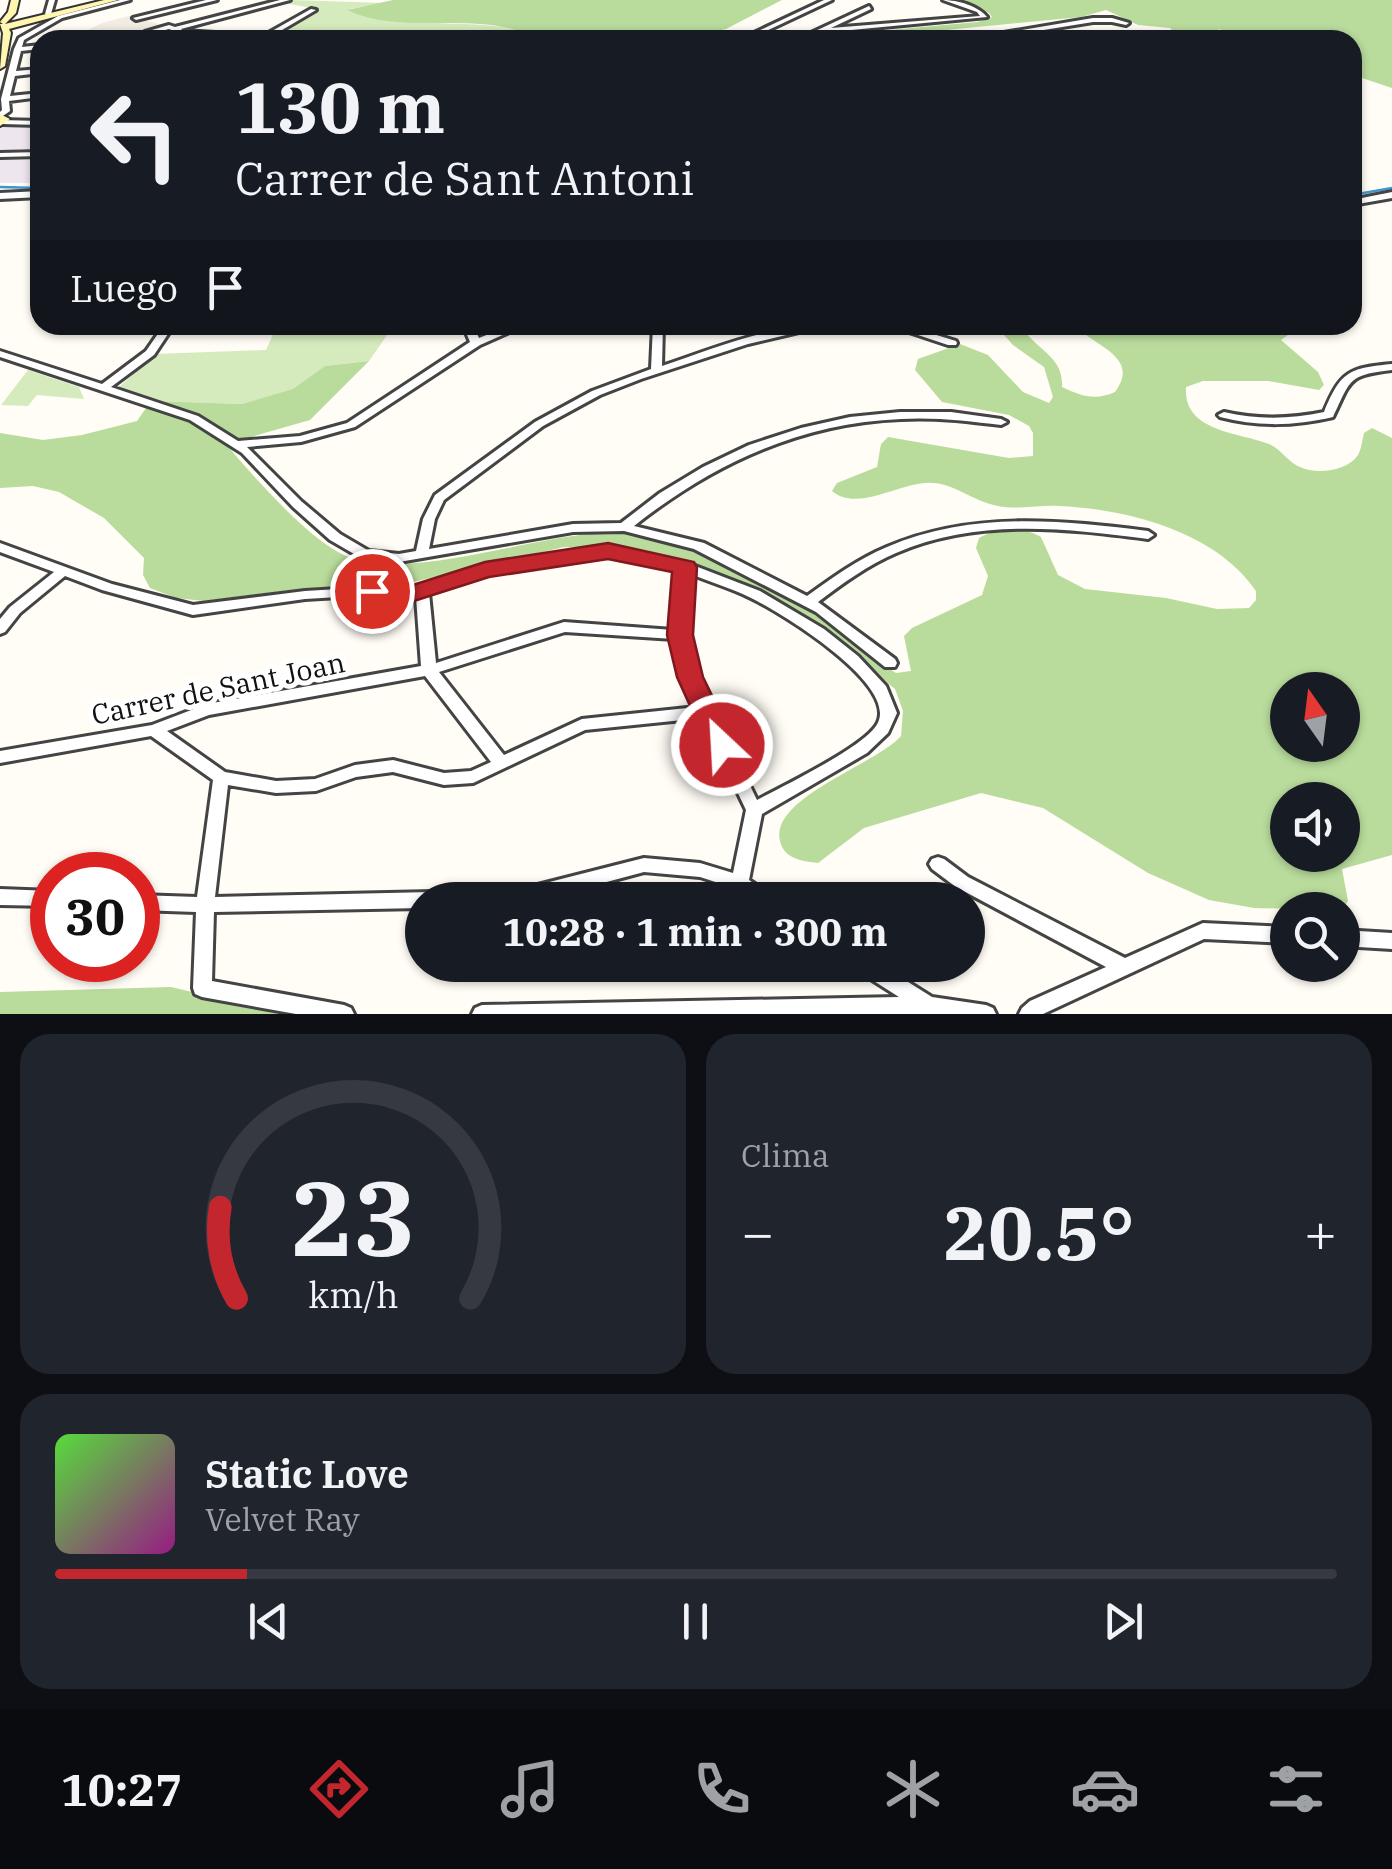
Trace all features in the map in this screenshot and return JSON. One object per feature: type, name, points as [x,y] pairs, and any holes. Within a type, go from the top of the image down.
[{"type":"main road","points":[[15,0],[21,20]]},
{"type":"main road","points":[[2,26],[110,4]]},
{"type":"main road","points":[[2,26],[110,4]]},
{"type":"main road","points":[[6,41],[21,20]]},
{"type":"main road","points":[[0,66],[8,31],[2,26]]},
{"type":"street","points":[[48,14],[52,0]]},
{"type":"street","points":[[34,30],[44,23],[127,0]]},
{"type":"street","points":[[132,17],[198,0]]},
{"type":"street","points":[[132,17],[214,0]]},
{"type":"street","points":[[257,0],[313,10],[278,30]]},
{"type":"street","points":[[182,30],[286,0]]},
{"type":"street","points":[[764,30],[828,0]]},
{"type":"street","points":[[831,30],[984,16],[946,0]]},
{"type":"street","points":[[822,30],[870,8]]},
{"type":"street","points":[[132,17],[154,30]]},
{"type":"street","points":[[1040,30],[1106,18],[1126,23]]},
{"type":"street","points":[[30,33],[21,39],[17,49],[6,111],[0,120],[30,122]]},
{"type":"street","points":[[17,49],[30,47]]},
{"type":"street","points":[[12,74],[30,71]]},
{"type":"street","points":[[6,99],[30,97]]},
{"type":"street","points":[[0,155],[30,154]]},
{"type":"street","points":[[0,196],[30,194]]},
{"type":"street","points":[[1362,201],[1392,196]]},
{"type":"street","points":[[102,389],[150,353],[162,335]]},
{"type":"street","points":[[472,335],[476,343]]},
{"type":"street","points":[[236,444],[301,439],[350,425],[476,343],[496,335]]},
{"type":"street","points":[[656,370],[658,335]]},
{"type":"street","points":[[422,554],[428,519],[440,498],[540,424],[596,393],[656,370],[774,335]]},
{"type":"street","points":[[926,335],[952,343]]},
{"type":"street","points":[[0,354],[194,418],[236,444],[335,537],[366,555],[399,558],[573,528],[624,526],[699,546],[808,602],[890,663]]},
{"type":"street","points":[[1224,415],[1248,422],[1284,424],[1329,415],[1342,380],[1357,370],[1392,367]]},
{"type":"street","points":[[624,526],[656,499],[776,438],[848,420],[906,412],[961,414],[1002,422]]},
{"type":"street","points":[[808,602],[883,551],[953,529],[998,522],[1057,522],[1148,535]]},
{"type":"street","points":[[0,547],[158,603],[193,610],[305,595],[422,590],[485,570],[608,551],[685,567],[755,594],[819,632],[881,690],[889,713],[883,729],[860,749],[754,810]]},
{"type":"street","points":[[685,567],[680,635],[690,677],[754,810],[740,882]]},
{"type":"street","points":[[0,629],[15,610],[63,571]]},
{"type":"street","points":[[422,590],[428,670],[500,762]]},
{"type":"street","name":"Carrer de Sant Joan","points":[[0,757],[154,730],[207,710],[428,670],[564,627],[680,635]]},
{"type":"street","points":[[154,730],[220,778],[276,787],[394,766],[444,779],[473,777],[582,724],[706,712]]},
{"type":"street","points":[[220,778],[205,905],[202,988],[344,1014]]},
{"type":"street","points":[[577,882],[644,864],[700,870],[737,882]]},
{"type":"street","points":[[938,864],[962,882],[1124,967]]},
{"type":"street","points":[[0,897],[30,898]]},
{"type":"street","points":[[160,903],[405,900]]},
{"type":"street","points":[[1029,1014],[1203,931],[1270,935]]},
{"type":"street","points":[[1360,939],[1392,941]]},
{"type":"street","points":[[892,982],[929,1005]]},
{"type":"street","points":[[482,1014],[929,1005],[986,1014]]},
{"type":"shaded area","points":[[129,16],[177,29],[88,30]]},
{"type":"shaded area","points":[[30,126],[30,183],[0,183],[0,127]]},
{"type":"green space","points":[[393,0],[782,0],[722,30],[515,30],[473,24],[387,21],[347,10]]},
{"type":"green space","points":[[954,0],[1392,0],[1392,88],[1362,78],[1362,30],[1172,30],[1138,25],[1106,10],[1081,17],[946,30],[890,30],[977,22],[992,17]]},
{"type":"green space","points":[[284,3],[384,3],[350,9],[404,22],[516,30],[278,30],[317,9]]},
{"type":"green space","points":[[273,335],[387,335],[369,361],[325,366],[293,390],[242,404],[151,401],[118,388],[155,354],[266,350]]},
{"type":"green space","points":[[1004,335],[1028,335],[1058,367],[1062,387],[1094,397],[1115,392],[1123,370],[1112,354],[1087,335],[1288,335],[1281,340],[1318,372],[1324,385],[1319,390],[1268,381],[1203,381],[1186,387],[1193,413],[1215,428],[1269,444],[1296,465],[1314,471],[1347,465],[1358,455],[1364,433],[1372,428],[1392,438],[1392,855],[1360,864],[1360,782],[1270,782],[1270,872],[1343,872],[1346,892],[1270,892],[1270,908],[1209,900],[1148,873],[1043,808],[981,793],[864,828],[818,863],[794,858],[785,852],[780,841],[781,825],[791,810],[901,736],[903,711],[895,689],[802,613],[690,563],[624,548],[564,547],[413,582],[290,590],[204,601],[176,598],[150,588],[143,575],[144,558],[104,518],[59,492],[33,486],[0,488],[0,433],[43,440],[82,435],[137,421],[151,401],[242,404],[293,389],[325,366],[369,361],[310,420],[226,444],[301,524],[349,557],[393,564],[418,563],[580,535],[623,533],[651,537],[713,557],[794,596],[896,673],[911,671],[904,636],[912,628],[982,595],[988,576],[976,548],[979,538],[1002,529],[1025,530],[1041,537],[1058,575],[1085,589],[1166,598],[1217,609],[1249,608],[1256,600],[1256,591],[1239,570],[1194,539],[1140,518],[1085,508],[998,506],[936,483],[853,499],[832,491],[837,483],[877,467],[881,444],[888,437],[1009,458],[1033,456],[1033,433],[1029,426],[1009,415],[942,402],[915,370],[918,359],[960,344],[988,355],[1023,392],[1049,403],[1053,397],[1044,367]]},
{"type":"green space","points":[[28,370],[79,387],[84,399],[37,395],[28,406],[1,405]]},
{"type":"green space","points":[[171,987],[286,1014],[0,1014],[0,992]]},
{"type":"waterway","points":[[0,187],[30,188]]},
{"type":"waterway","points":[[1362,193],[1392,188]]},
{"type":"route","points":[[372,591],[414,593],[485,570],[608,551],[685,567],[680,635],[690,677],[722,745]]}]
